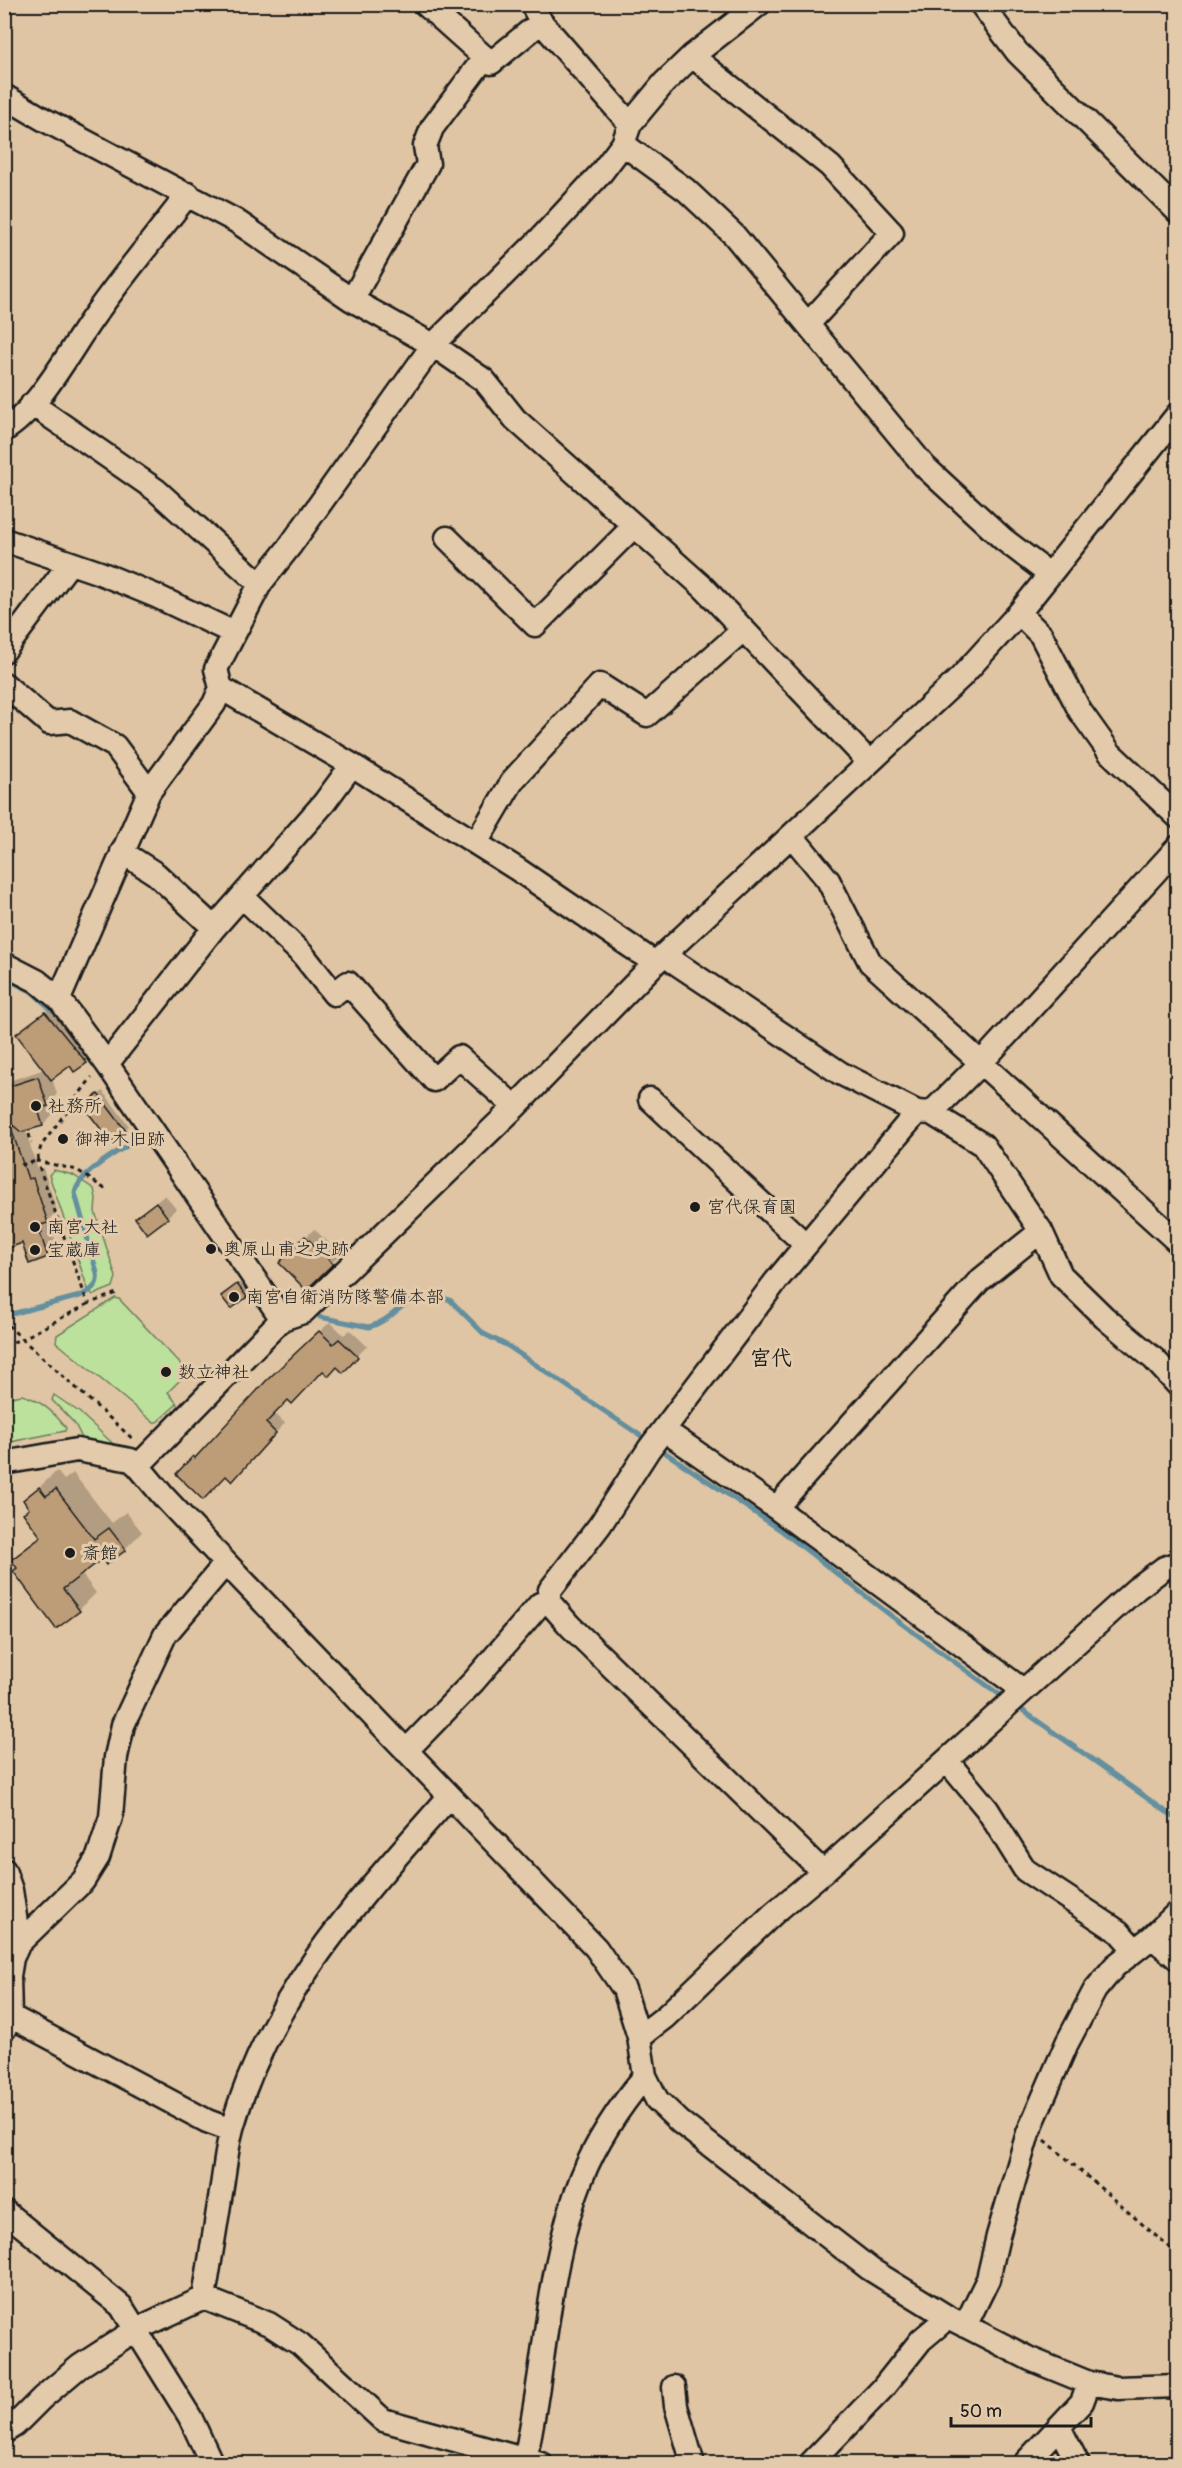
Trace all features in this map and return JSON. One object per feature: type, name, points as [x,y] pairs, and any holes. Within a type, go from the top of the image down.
[{"type":"street","points":[[425,4],[492,63],[536,13],[627,134],[734,235],[925,466],[1003,539],[1049,574]]},
{"type":"street","points":[[759,4],[692,56],[664,83],[601,172],[540,239],[432,345],[290,546],[260,584],[216,669],[222,688],[352,765],[840,1073],[924,1113],[983,1145],[1041,1232],[1061,1275],[1105,1318],[1154,1359],[1178,1385]]},
{"type":"street","points":[[981,4],[1017,52],[1178,212]]},
{"type":"street","points":[[692,56],[830,166],[892,233],[808,324]]},
{"type":"street","points":[[352,300],[428,164],[424,146],[432,128],[485,57]]},
{"type":"street","points":[[4,96],[236,221],[352,300],[432,345],[484,380],[515,419],[704,588],[869,762]]},
{"type":"street","points":[[4,430],[19,422],[93,318],[188,194]]},
{"type":"street","points":[[32,404],[156,490],[260,584]]},
{"type":"street","points":[[4,1463],[77,1450],[131,1460],[282,1319],[303,1312],[515,1107],[660,959],[961,677],[1019,613],[1178,414]]},
{"type":"street","points":[[447,538],[535,625],[634,526]]},
{"type":"street","points":[[4,540],[156,596],[234,633]]},
{"type":"street","points":[[4,651],[70,563]]},
{"type":"street","points":[[1019,613],[1041,635],[1080,711],[1110,753],[1178,817]]},
{"type":"street","points":[[476,843],[513,780],[600,685],[647,715],[743,630]]},
{"type":"street","points":[[4,684],[49,723],[70,721],[115,746],[149,792]]},
{"type":"street","points":[[59,999],[149,792],[214,705],[222,688]]},
{"type":"street","points":[[100,1070],[214,928],[324,803],[352,765]]},
{"type":"street","points":[[792,836],[828,880],[870,962],[1178,1242]]},
{"type":"street","points":[[548,1601],[550,1590],[600,1525],[657,1439],[769,1290],[806,1245],[924,1113],[980,1064],[1178,847]]},
{"type":"street","points":[[122,852],[156,874],[214,928]]},
{"type":"street","points":[[243,897],[303,955],[334,994],[348,983],[434,1080],[459,1057],[515,1107]]},
{"type":"street","points":[[4,964],[37,981],[59,999],[100,1070],[282,1319]]},
{"type":"street","points":[[650,1099],[806,1245]]},
{"type":"street","points":[[776,1508],[979,1281],[1041,1232]]},
{"type":"street","points":[[657,1439],[776,1508],[1014,1699]]},
{"type":"street","points":[[138,1455],[164,1497],[448,1797],[596,1948],[624,1989],[639,2037],[645,2076],[657,2100],[680,2122],[870,2269],[956,2321],[1030,2359],[1089,2384],[1118,2388],[1178,2386]]},
{"type":"street","points":[[226,1563],[165,1635],[123,1725],[116,1757],[111,1817],[98,1857],[83,1881],[19,1943],[12,1958],[9,1976],[7,2023],[207,2121],[231,2130]]},
{"type":"street","points":[[639,2037],[665,2017],[773,1914],[947,1761],[1136,1588],[1164,1568],[1178,1563]]},
{"type":"street","points":[[406,1751],[474,1681],[540,1604],[548,1601]]},
{"type":"street","points":[[548,1601],[570,1626],[823,1872]]},
{"type":"street","points":[[947,1761],[987,1809],[1025,1870],[1119,1932],[1178,1959]]},
{"type":"street","points":[[204,2298],[231,2130],[248,2080],[280,2012],[315,1956],[386,1868],[448,1797]]},
{"type":"street","points":[[4,1870],[11,1890],[19,1943]]},
{"type":"street","points":[[810,2463],[882,2389],[921,2340],[940,2324],[956,2321],[988,2279],[1028,2133],[1095,1989],[1115,1966],[1178,1912]]},
{"type":"street","points":[[4,2432],[15,2426],[42,2397],[80,2366],[137,2329],[204,2298],[269,2324],[300,2344],[383,2420],[530,2462],[561,2246],[582,2177],[603,2134],[645,2076]]},
{"type":"street","points":[[4,2211],[122,2306],[190,2417],[212,2463]]},
{"type":"street","points":[[1024,2463],[1082,2402],[1089,2384]]},
{"type":"street","points":[[674,2387],[676,2406],[693,2463]]},
{"type":"street","points":[[1059,2427],[1078,2463]]},
{"type":"path","points":[[87,1301],[38,1161],[41,1146],[100,1070]]},
{"type":"path","points":[[29,1134],[31,1143]]},
{"type":"path","points":[[21,1164],[38,1161],[77,1170],[105,1189]]},
{"type":"path","points":[[4,1345],[22,1339],[87,1301],[119,1292]]},
{"type":"path","points":[[4,1317],[7,1324],[138,1455]]},
{"type":"path","points":[[1028,2133],[1050,2142],[1178,2255]]},
{"type":"green space","points":[[54,1170],[73,1175],[94,1189],[95,1212],[116,1277],[113,1287],[93,1295],[88,1289],[49,1175]]},
{"type":"green space","points":[[115,1298],[119,1299],[187,1371],[168,1392],[177,1404],[157,1422],[153,1422],[56,1342],[57,1335]]},
{"type":"green space","points":[[22,1395],[47,1407],[66,1428],[65,1431],[5,1443],[5,1398]]},
{"type":"green space","points":[[54,1395],[79,1412],[123,1453],[85,1444],[75,1424],[52,1400]]},
{"type":"building","points":[[45,1012],[87,1063],[74,1072],[70,1066],[51,1080],[16,1034]]},
{"type":"building","points":[[38,1077],[48,1106],[38,1109],[43,1126],[21,1132],[9,1122],[28,1179],[33,1178],[48,1223],[40,1225],[42,1232],[40,1233],[48,1257],[29,1264],[22,1243],[4,1250],[4,1088]]},
{"type":"building","points":[[98,1094],[126,1131],[111,1142],[83,1106]]},
{"type":"building","points":[[156,1202],[168,1218],[147,1234],[135,1218]]},
{"type":"building","points":[[305,1236],[333,1264],[306,1290],[279,1263]]},
{"type":"building","name":"南宮自衛消防隊警備本部","points":[[237,1284],[247,1297],[231,1309],[221,1296]]},
{"type":"building","points":[[319,1331],[333,1344],[339,1339],[358,1357],[343,1373],[337,1367],[329,1376],[323,1371],[292,1404],[288,1400],[266,1423],[276,1433],[232,1482],[226,1476],[203,1500],[176,1474],[193,1456],[195,1458],[266,1381]]},
{"type":"building","name":"斎館","points":[[39,1487],[46,1496],[56,1489],[94,1539],[109,1528],[126,1550],[106,1565],[102,1559],[63,1589],[80,1611],[56,1629],[13,1571],[17,1568],[11,1560],[41,1537],[23,1513],[29,1509],[23,1500]]},
{"type":"waterway","points":[[4,978],[31,991],[57,1015]]},
{"type":"waterway","points":[[4,1316],[80,1296],[93,1288],[97,1281],[97,1273],[75,1193],[78,1185],[94,1168],[143,1136]]},
{"type":"waterway","points":[[320,1317],[369,1327],[379,1323],[414,1299],[436,1296],[450,1300],[484,1334],[508,1346],[647,1440]]},
{"type":"waterway","points":[[657,1447],[782,1531],[894,1618],[1007,1700]]},
{"type":"waterway","points":[[1015,1705],[1178,1820]]},
{"type":"place","name":"社務所","points":[[36,1106]]},
{"type":"place","name":"御神木旧跡","points":[[63,1139]]},
{"type":"place","name":"宮代保育園","points":[[695,1207]]},
{"type":"place","name":"南宮大社","points":[[35,1227]]},
{"type":"place","name":"奥原山甫之史跡","points":[[211,1249]]},
{"type":"place","name":"宝蔵庫","points":[[35,1250]]},
{"type":"place","name":"南宮自衛消防隊警備本部","points":[[234,1297]]},
{"type":"place","name":"数立神社","points":[[166,1372]]},
{"type":"place","name":"斎館","points":[[70,1553]]},
{"type":"district","name":"宮代","points":[[771,1358]]}]
